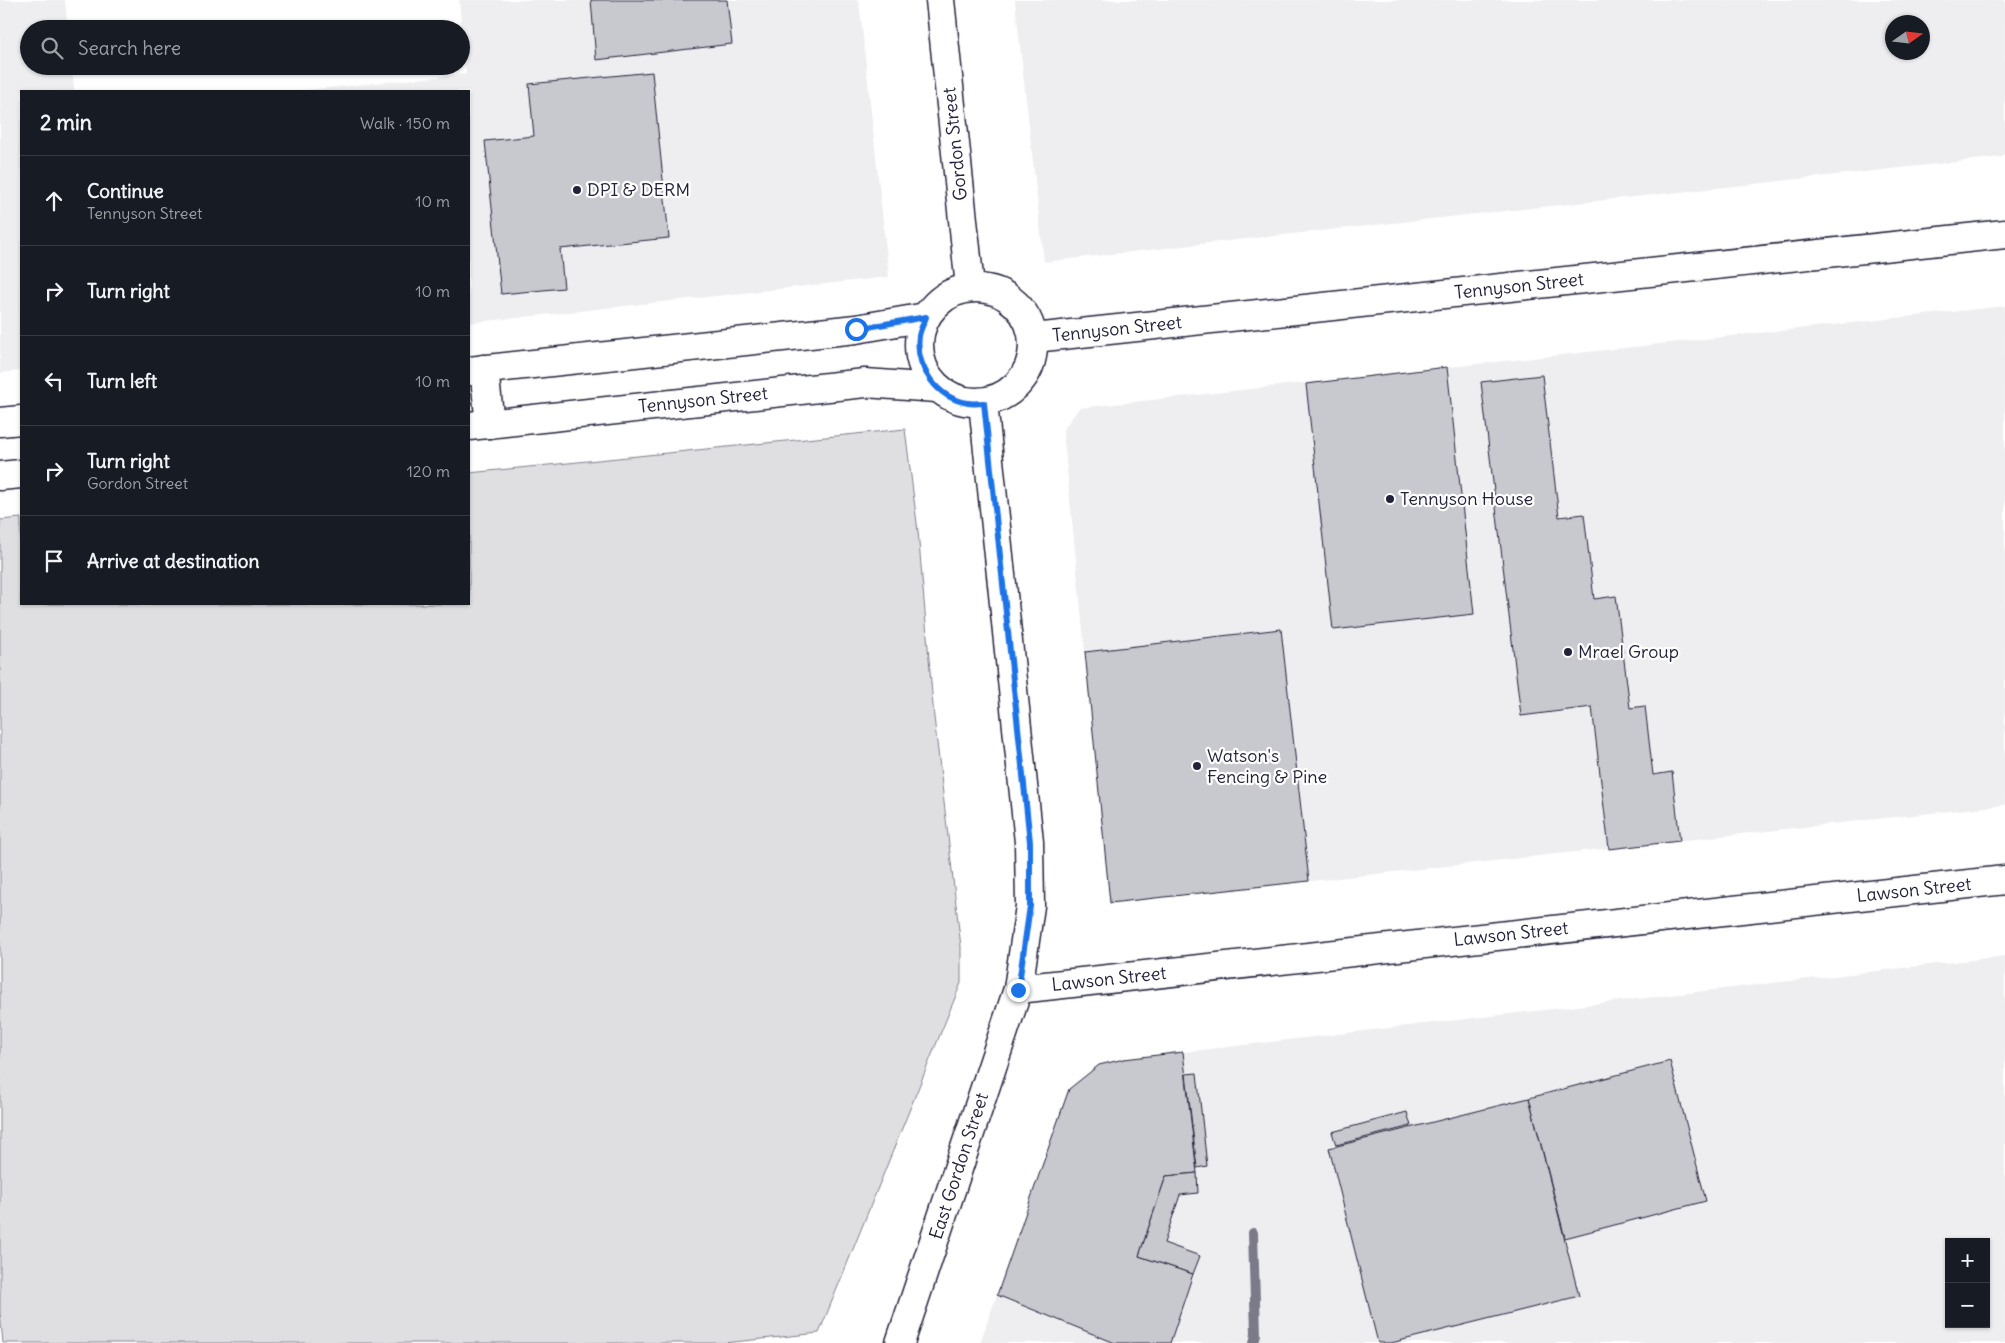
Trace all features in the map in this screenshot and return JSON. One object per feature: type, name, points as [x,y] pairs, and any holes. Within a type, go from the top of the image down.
[{"type":"street","name":"Gordon Street","points":[[940,0],[970,288]]},
{"type":"street","name":"Tennyson Street","points":[[1034,338],[2005,234]]},
{"type":"street","points":[[970,288],[988,288],[1005,295],[1019,306],[1029,321],[1034,338],[1033,356],[1027,374],[1016,388],[1001,398],[984,403],[967,403],[951,397],[937,388],[925,372],[919,355],[919,335],[926,317],[938,302],[952,292],[970,288]]},
{"type":"street","points":[[479,425],[476,370],[856,329],[926,317]]},
{"type":"street","name":"Tennyson Street","points":[[479,425],[866,383],[937,388]]},
{"type":"street","points":[[984,403],[1030,842],[1030,906],[1018,990]]},
{"type":"street","points":[[0,422],[20,420]]},
{"type":"street","points":[[0,476],[20,474]]},
{"type":"street","name":"Lawson Street","points":[[1018,990],[2005,880]]},
{"type":"street","name":"East Gordon Street","points":[[900,1343],[1018,990]]},
{"type":"shaded area","points":[[0,0],[65,0],[67,20],[20,20],[20,75],[73,75],[74,90],[20,90],[20,371],[0,373]]},
{"type":"shaded area","points":[[459,0],[859,0],[889,277],[470,323],[470,90],[306,90],[470,75],[470,20],[461,20]]},
{"type":"shaded area","points":[[1015,0],[2005,0],[2005,153],[2002,157],[1044,262]]},
{"type":"shaded area","points":[[2005,306],[2005,805],[1110,903],[1063,430],[1079,408]]},
{"type":"shaded area","points":[[905,429],[918,531],[934,717],[961,947],[961,983],[819,1333],[724,1343],[3,1343],[0,1312],[0,520],[20,518],[20,605],[470,605],[470,473]]},
{"type":"shaded area","points":[[2005,956],[2005,1343],[980,1343],[1069,1089],[1099,1065],[1124,1059]]},
{"type":"building","points":[[591,0],[727,0],[732,44],[596,60]]},
{"type":"building","name":"DPI & DERM","points":[[652,72],[669,238],[560,249],[564,288],[501,294],[485,141],[534,136],[529,84]]},
{"type":"building","name":"Tennyson House","points":[[1447,367],[1474,614],[1333,630],[1306,384]]},
{"type":"building","name":"Mrael Group","points":[[1542,375],[1559,517],[1584,514],[1594,599],[1616,596],[1630,708],[1645,706],[1653,775],[1672,772],[1680,841],[1609,849],[1592,707],[1521,716],[1481,382]]},
{"type":"building","name":"Watson's Fencing & Pine","points":[[1281,629],[1309,881],[1110,903],[1085,652]]},
{"type":"building","points":[[1183,1052],[1197,1173],[1166,1176],[1139,1256],[1193,1274],[1170,1343],[1115,1343],[997,1295],[1069,1089],[1099,1065],[1124,1059]]},
{"type":"building","points":[[1670,1061],[1706,1201],[1565,1238],[1529,1098]]},
{"type":"building","points":[[1197,1073],[1207,1166],[1197,1168],[1186,1074]]},
{"type":"building","points":[[1529,1098],[1579,1296],[1391,1343],[1378,1343],[1329,1148]]},
{"type":"building","points":[[1407,1112],[1411,1126],[1336,1145],[1332,1132]]},
{"type":"building","points":[[1197,1173],[1198,1193],[1180,1195],[1164,1243],[1200,1256],[1193,1274],[1139,1256],[1166,1176]]},
{"type":"waterway","points":[[1253,1233],[1256,1334],[1254,1343]]},
{"type":"place","name":"DPI & DERM","points":[[577,190]]},
{"type":"place","name":"Tennyson House","points":[[1390,499]]},
{"type":"place","name":"Mrael Group","points":[[1568,652]]},
{"type":"place","name":"Watson's Fencing & Pine","points":[[1197,766]]},
{"type":"route","points":[[856,329],[926,317],[919,335],[919,355],[925,372],[937,388],[951,397],[967,403],[984,403],[1009,658],[1030,842],[1030,906],[1018,990]]}]
